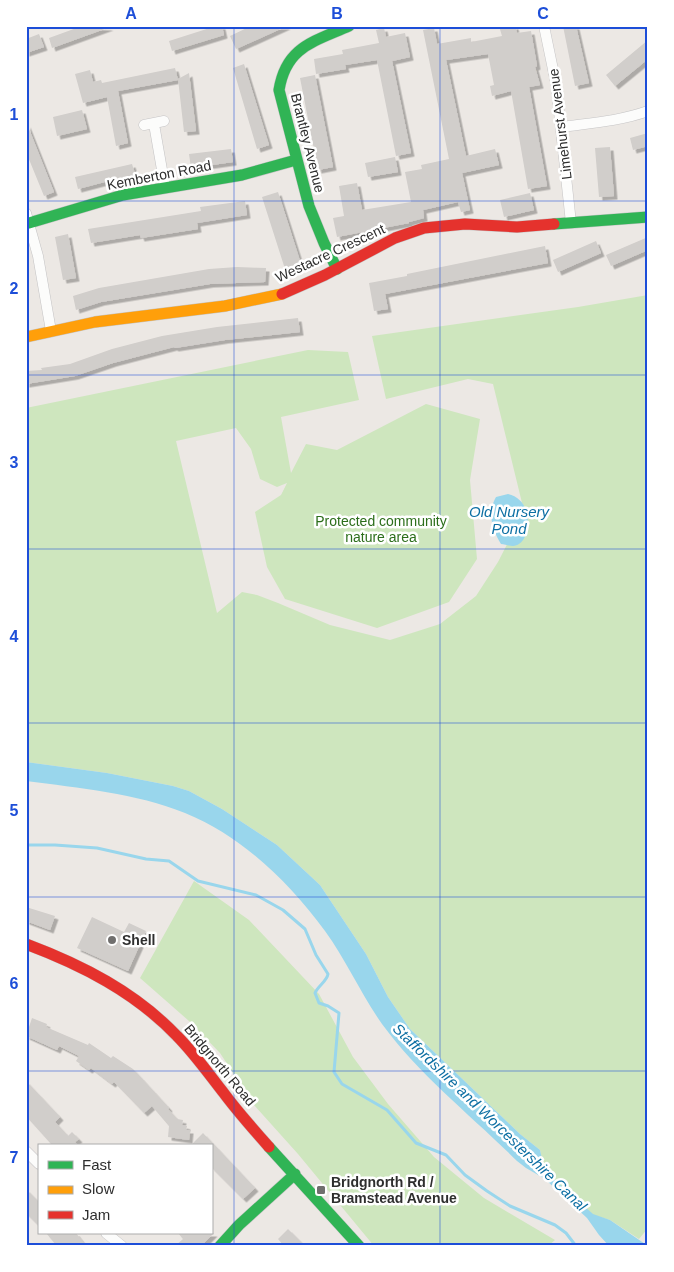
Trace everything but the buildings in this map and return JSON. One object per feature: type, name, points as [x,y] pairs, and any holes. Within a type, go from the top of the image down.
[{"type":"main road","name":"Brantley Avenue","points":[[337,269],[315,223],[296,160],[279,90],[283,72],[292,56],[300,49],[349,26]]},
{"type":"main road","name":"Kemberton Road","points":[[28,218],[123,195],[242,175],[296,160]]},
{"type":"main road","name":"Westacre Crescent","points":[[26,337],[94,322],[225,306],[286,293],[337,269],[395,238],[424,228],[445,224],[517,227],[648,217]]},
{"type":"main road","name":"Bridgnorth Road","points":[[26,944],[85,968],[136,1000],[156,1016],[177,1036],[238,1111],[359,1246]]},
{"type":"main road","points":[[220,1246],[239,1225],[295,1174]]},
{"type":"street","name":"Limehurst Avenue","points":[[544,26],[554,70],[562,127],[571,223]]},
{"type":"street","points":[[562,127],[612,121],[648,111]]},
{"type":"street","points":[[154,123],[165,187]]},
{"type":"street","points":[[28,218],[38,256],[51,331]]},
{"type":"street","points":[[26,1151],[38,1163]]},
{"type":"street","points":[[107,1234],[122,1246]]},
{"type":"green space","name":"Protected community nature area","points":[[648,295],[648,1228],[639,1239],[610,1220],[593,1215],[548,1174],[540,1150],[520,1134],[410,1029],[388,997],[366,954],[320,885],[277,845],[222,809],[189,791],[107,773],[26,762],[26,408],[308,350],[348,352],[359,400],[281,417],[291,473],[306,444],[337,450],[426,404],[480,419],[470,480],[477,559],[449,602],[377,628],[285,599],[267,567],[255,512],[281,495],[287,483],[277,487],[260,479],[251,449],[236,428],[176,441],[217,613],[242,592],[257,595],[330,625],[390,640],[440,624],[476,596],[498,562],[524,511],[493,384],[468,379],[386,399],[372,336],[578,307]]},
{"type":"green space","points":[[194,881],[249,920],[319,994],[353,1057],[388,1104],[434,1157],[484,1198],[555,1240],[548,1246],[374,1246],[298,1154],[254,1105],[220,1053],[189,1021],[140,978]]},
{"type":"water","name":"Old Nursery Pond","points":[[508,494],[517,498],[523,505],[527,513],[528,522],[524,538],[519,544],[513,546],[501,544],[495,533],[491,515],[496,497]]},
{"type":"water","name":"Staffordshire and Worcestershire Canal","points":[[26,762],[107,773],[189,791],[222,809],[277,845],[320,885],[366,954],[388,997],[410,1029],[520,1134],[540,1150],[548,1174],[593,1214],[610,1220],[648,1246],[609,1246],[587,1218],[545,1179],[517,1161],[430,1078],[382,1024],[325,931],[296,895],[263,862],[206,823],[166,806],[107,792],[26,781]]},
{"type":"waterway","points":[[26,845],[97,848],[146,859],[169,861],[198,881],[256,895],[283,910],[305,929],[316,955],[328,974],[315,993],[319,1003],[339,1013],[334,1072],[342,1084],[387,1110],[416,1143],[446,1155],[465,1175],[510,1206],[555,1225],[566,1233],[576,1246]]},
{"type":"traffic: fast","points":[[337,269],[309,206],[279,90],[288,64],[295,55],[313,42],[349,26]]},
{"type":"traffic: fast","points":[[29,223],[123,195],[242,175],[296,160]]},
{"type":"traffic: fast","points":[[554,224],[648,217]]},
{"type":"traffic: fast","points":[[269,1147],[359,1246]]},
{"type":"traffic: fast","points":[[220,1246],[239,1225],[295,1174]]},
{"type":"traffic: slow","points":[[26,337],[95,322],[225,306],[282,294]]},
{"type":"traffic: jam","points":[[282,294],[325,275],[395,238],[424,228],[465,224],[517,227],[554,224]]},
{"type":"traffic: jam","points":[[26,944],[67,961],[107,981],[161,1020],[189,1049],[239,1113],[269,1147]]},
{"type":"place","name":"Shell","points":[[112,940]]},
{"type":"place","name":"Bridgnorth Rd / Bramstead Avenue","points":[[321,1190]]}]
